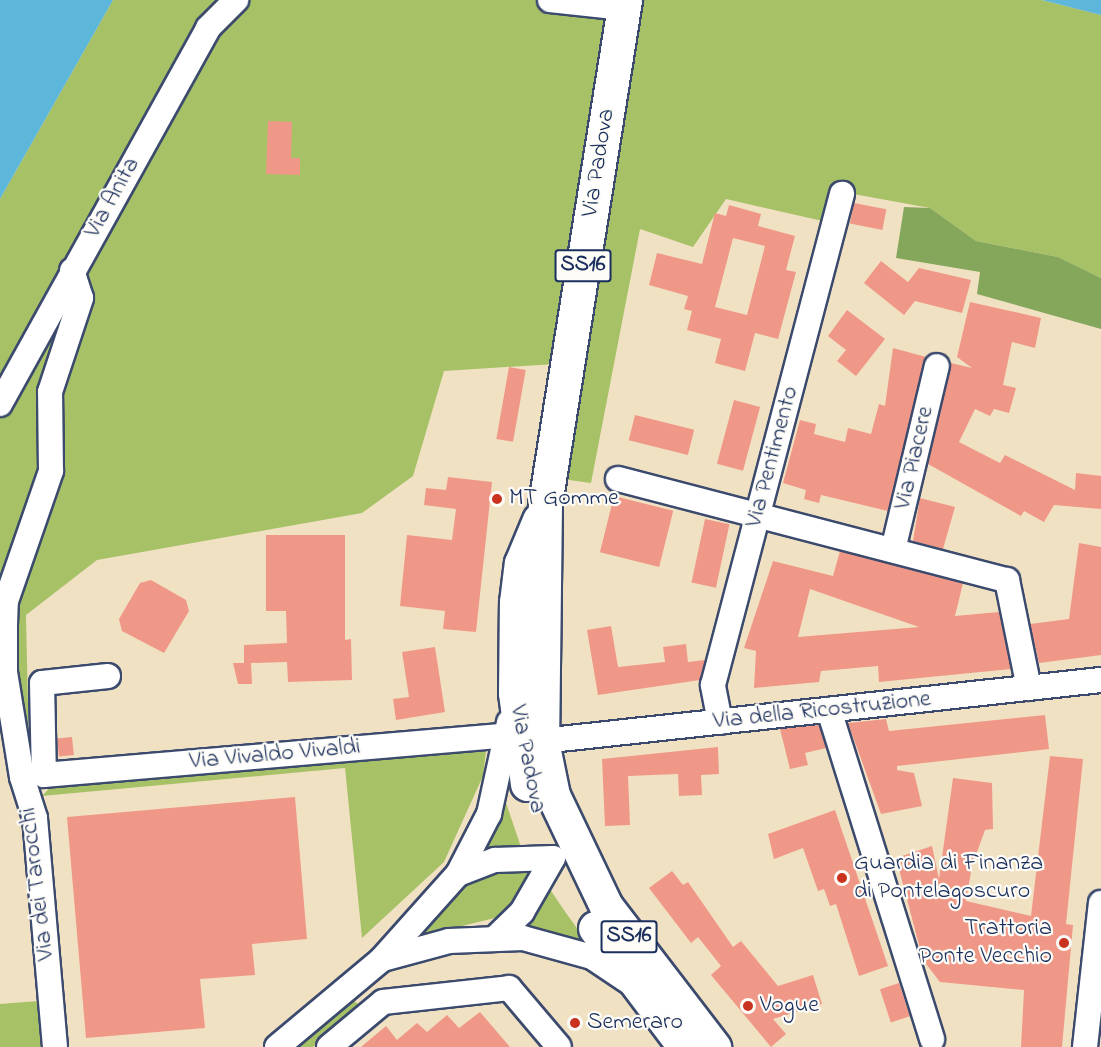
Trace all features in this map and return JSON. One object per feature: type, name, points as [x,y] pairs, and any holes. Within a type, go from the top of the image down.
[{"type":"main road","name":"Via Padova","points":[[522,738],[545,504],[625,4]]},
{"type":"main road","name":"Via Padova","points":[[545,504],[521,563],[515,693],[528,789],[639,990],[685,1047]]},
{"type":"main road","name":"Via Padova","points":[[563,853],[714,1047]]},
{"type":"street","name":"Via Anita","points":[[0,404],[72,270],[208,28],[236,0]]},
{"type":"street","points":[[550,0],[625,4]]},
{"type":"street","name":"Via Pentimento","points":[[720,722],[713,685],[842,194]]},
{"type":"street","name":"Via dei Tarocchi","points":[[55,1047],[33,776],[5,672],[6,600],[51,471],[50,392],[81,298],[72,270]]},
{"type":"street","name":"Via Piacere","points":[[893,550],[937,366]]},
{"type":"street","points":[[618,479],[1007,580],[1029,688]]},
{"type":"street","points":[[33,776],[42,683],[108,676]]},
{"type":"street","name":"Via della Ricostruzione","points":[[522,738],[720,722],[1101,680]]},
{"type":"street","points":[[829,710],[932,1039]]},
{"type":"street","points":[[277,1047],[381,960],[458,874],[489,814],[522,738]]},
{"type":"street","name":"Via Vivaldo Vivaldi","points":[[33,776],[522,738]]},
{"type":"street","points":[[458,874],[495,860],[563,853]]},
{"type":"street","points":[[497,936],[522,912],[563,853]]},
{"type":"street","points":[[1085,1047],[1101,903]]},
{"type":"street","points":[[381,960],[449,941],[497,936],[553,943],[592,957],[639,990]]},
{"type":"street","points":[[361,976],[383,1002]]},
{"type":"street","points":[[329,1047],[383,1002],[509,988],[559,1047]]},
{"type":"green space","points":[[113,0],[1042,0],[1101,15],[1101,278],[1058,257],[976,241],[930,208],[837,191],[827,222],[726,199],[693,247],[640,229],[591,483],[547,477],[586,362],[444,371],[413,476],[362,513],[97,560],[26,615],[29,751],[0,692],[0,199]]},
{"type":"green space","points":[[904,207],[930,208],[976,241],[1058,257],[1101,278],[1101,329],[977,294],[980,272],[896,258]]},
{"type":"green space","points":[[487,743],[483,776],[444,862],[362,938],[345,768],[42,796],[57,780]]},
{"type":"green space","points":[[503,794],[522,850],[477,859]]},
{"type":"green space","points":[[523,866],[532,875],[503,916],[425,935],[419,924],[456,892],[480,876]]},
{"type":"green space","points":[[547,885],[592,949],[553,933],[521,929]]},
{"type":"green space","points":[[349,996],[361,1007],[313,1047],[288,1047]]},
{"type":"green space","points":[[39,1001],[44,1047],[0,1047],[0,1004]]},
{"type":"water","points":[[0,0],[113,0],[0,199]]},
{"type":"water","points":[[1042,0],[1101,0],[1101,15]]},
{"type":"building","points":[[268,121],[292,122],[291,158],[300,158],[300,175],[266,174]]},
{"type":"building","points":[[854,203],[886,209],[882,230],[850,224]]},
{"type":"building","points":[[729,205],[761,214],[758,226],[795,236],[786,270],[796,272],[778,339],[755,333],[745,371],[715,363],[721,339],[687,330],[692,311],[684,309],[688,296],[649,285],[657,253],[702,264],[715,213],[726,216]],"holes":[[[733,238],[765,246],[747,315],[715,307]]]},
{"type":"building","points":[[881,261],[908,282],[919,268],[971,280],[962,313],[915,301],[904,315],[864,283]]},
{"type":"building","points":[[970,302],[1041,318],[1035,348],[1012,342],[1003,385],[1016,388],[1009,413],[994,409],[990,416],[975,409],[959,442],[1000,463],[1005,455],[1075,490],[1076,473],[1101,476],[1101,509],[1054,505],[1044,522],[1024,511],[1021,516],[928,464],[951,363],[972,368],[957,357]]},
{"type":"building","points":[[847,310],[885,339],[856,376],[837,361],[846,350],[828,336]]},
{"type":"building","points":[[893,348],[926,357],[888,511],[821,495],[819,503],[804,499],[806,490],[783,483],[800,420],[816,424],[814,434],[845,442],[848,428],[871,434],[879,404],[885,406]]},
{"type":"building","points":[[509,367],[526,370],[513,442],[496,439]]},
{"type":"building","points":[[734,400],[760,407],[743,471],[717,464]]},
{"type":"building","points":[[635,415],[694,430],[688,455],[629,440]]},
{"type":"building","points":[[448,477],[492,482],[476,632],[443,629],[445,611],[400,606],[407,535],[452,540],[456,509],[424,505],[426,488],[446,490]]},
{"type":"building","points":[[614,496],[673,511],[659,567],[600,552]]},
{"type":"building","points":[[920,498],[955,507],[943,549],[913,541]]},
{"type":"building","points":[[705,519],[729,524],[716,588],[691,583]]},
{"type":"building","points":[[266,535],[345,535],[345,640],[351,639],[352,680],[288,682],[287,662],[251,663],[252,684],[238,684],[233,663],[244,663],[244,645],[287,643],[286,611],[266,611]]},
{"type":"building","points":[[1079,543],[1101,547],[1101,655],[1039,663],[1030,624],[1069,619]]},
{"type":"building","points":[[840,551],[963,583],[955,616],[999,612],[1011,669],[879,682],[878,666],[821,671],[819,682],[754,688],[756,651],[744,648],[773,561],[833,576]],"holes":[[[810,589],[919,627],[798,637]]]},
{"type":"building","points":[[151,580],[186,600],[189,611],[164,653],[122,631],[119,619],[140,583]]},
{"type":"building","points":[[611,626],[618,667],[665,662],[663,647],[686,644],[688,662],[705,660],[700,680],[598,695],[587,630]]},
{"type":"building","points":[[435,647],[445,712],[396,720],[393,699],[409,697],[402,652]]},
{"type":"building","points":[[1045,715],[1049,749],[897,766],[897,770],[914,773],[922,806],[881,814],[848,723],[886,719],[889,731]]},
{"type":"building","points":[[819,725],[826,748],[805,753],[808,765],[790,769],[780,729]]},
{"type":"building","points":[[72,737],[74,755],[59,756],[57,739]]},
{"type":"building","points":[[718,747],[719,774],[701,775],[702,795],[679,796],[678,774],[628,776],[630,825],[605,826],[602,759]]},
{"type":"building","points":[[1050,756],[1083,759],[1066,924],[1073,925],[1062,1047],[1021,1047],[1024,990],[940,982],[923,960],[896,858],[932,846],[939,879],[953,778],[992,783],[993,829],[985,830],[972,866],[966,901],[1031,916]]},
{"type":"building","points":[[295,797],[307,939],[252,944],[255,975],[200,979],[205,1028],[86,1038],[67,817]]},
{"type":"building","points":[[835,810],[888,966],[859,976],[836,904],[830,906],[824,889],[818,891],[803,848],[774,859],[768,834]]},
{"type":"building","points":[[672,871],[683,885],[688,882],[733,947],[741,941],[778,986],[813,975],[822,1004],[773,1019],[786,1034],[771,1047],[711,975],[721,966],[698,937],[691,943],[649,888]]},
{"type":"building","points":[[899,983],[910,1016],[891,1022],[880,989]]},
{"type":"building","points":[[480,1012],[510,1047],[361,1047],[386,1026],[397,1040],[417,1023],[427,1032],[447,1015],[459,1028]]},
{"type":"place","name":"MT Gomme","points":[[497,499]]},
{"type":"place","name":"Guardia di Finanza di Pontelagoscuro","points":[[842,878]]},
{"type":"place","name":"Trattoria Ponte Vecchio","points":[[1064,943]]},
{"type":"place","name":"Vogue","points":[[748,1006]]},
{"type":"place","name":"Semeraro","points":[[575,1023]]}]
